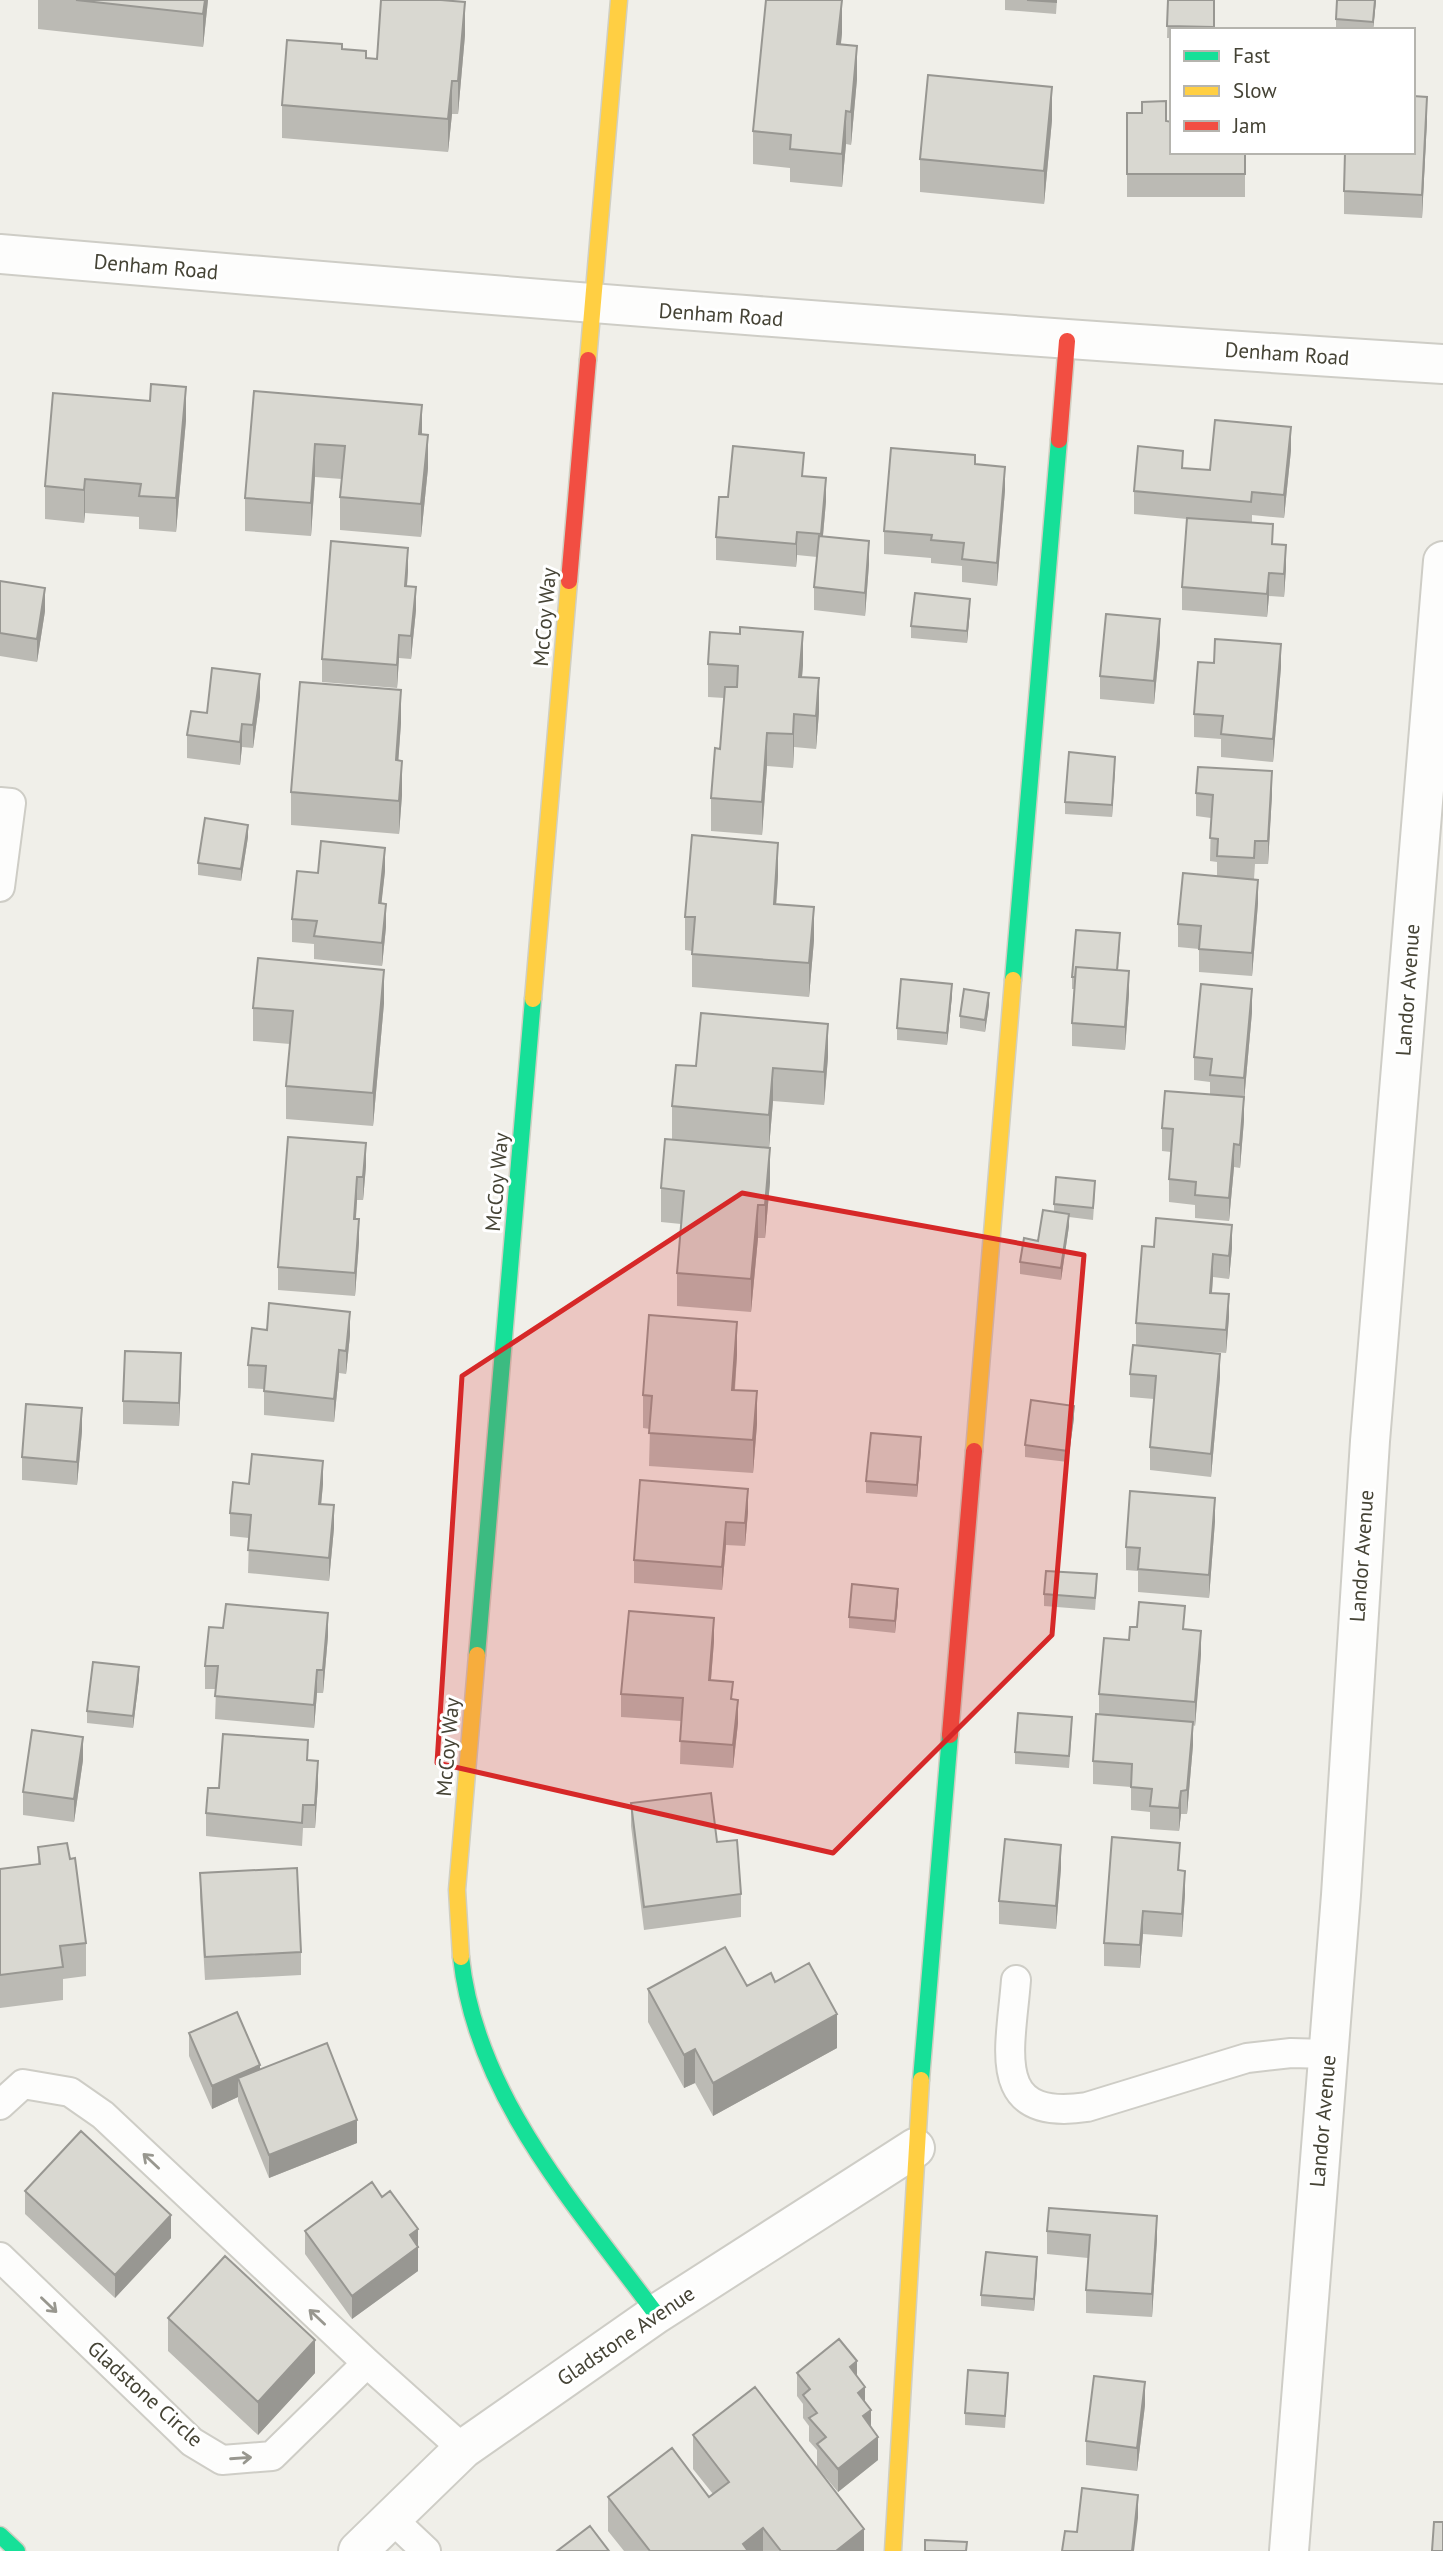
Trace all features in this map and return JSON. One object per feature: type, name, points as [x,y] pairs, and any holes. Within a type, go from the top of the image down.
[{"type":"street","name":"McCoy Way","points":[[619,0],[457,1890],[458,1934],[473,2021],[489,2068],[531,2143],[656,2314]]},
{"type":"street","name":"Denham Road","points":[[0,254],[593,305],[1067,341],[1443,364]]},
{"type":"street","points":[[893,2551],[915,2148],[1067,341]]},
{"type":"street","name":"Landor Avenue","points":[[1289,2551],[1329,2054],[1370,1441],[1443,561]]},
{"type":"street","name":"Gladstone Avenue","points":[[358,2551],[463,2449],[656,2314],[915,2148]]},
{"type":"street","points":[[0,2535],[17,2551]]},
{"type":"lane","points":[[0,802],[11,803],[0,887]]},
{"type":"lane","points":[[1016,1980],[1010,2061],[1013,2082],[1036,2107],[1057,2112],[1087,2107],[1266,2054],[1329,2054]]},
{"type":"lane","points":[[0,2105],[23,2084],[69,2092],[103,2115],[367,2363],[463,2449]]},
{"type":"lane","name":"Gladstone Circle","points":[[0,2257],[192,2442],[222,2459],[272,2456],[367,2363]]},
{"type":"lane","points":[[391,2518],[426,2551]]},
{"type":"highlighted area","points":[[742,1193],[1084,1255],[1052,1635],[833,1853],[437,1763],[462,1376]]},
{"type":"building","points":[[76,0],[205,0],[203,14]]},
{"type":"building","points":[[381,0],[465,2],[458,81],[452,81],[448,119],[282,105],[287,40],[342,44],[342,49],[366,51],[366,58],[377,59]]},
{"type":"building","points":[[766,0],[842,0],[837,44],[857,46],[851,112],[846,111],[842,154],[790,149],[791,135],[753,131]]},
{"type":"building","points":[[1168,0],[1214,0],[1214,27],[1167,26]]},
{"type":"building","points":[[1337,0],[1375,0],[1373,22],[1336,19]]},
{"type":"building","points":[[928,75],[1052,87],[1044,171],[920,159]]},
{"type":"building","points":[[1415,96],[1427,97],[1422,195],[1344,191],[1345,154],[1415,154]]},
{"type":"building","points":[[1166,101],[1166,121],[1170,122],[1170,154],[1245,154],[1245,174],[1127,174],[1127,113],[1142,113],[1142,102]]},
{"type":"building","points":[[151,384],[186,387],[176,498],[139,496],[141,484],[85,479],[84,490],[45,486],[53,393],[150,401]]},
{"type":"building","points":[[254,391],[422,405],[419,434],[428,435],[421,504],[340,497],[345,446],[315,444],[311,503],[245,498]]},
{"type":"building","points":[[1215,420],[1291,427],[1284,495],[1252,492],[1251,502],[1134,491],[1138,446],[1183,451],[1182,468],[1210,470]]},
{"type":"building","points":[[733,446],[804,453],[802,476],[826,478],[821,534],[797,532],[796,544],[716,537],[719,497],[728,497]]},
{"type":"building","points":[[891,448],[975,455],[975,464],[1005,467],[997,563],[962,559],[964,543],[931,540],[932,535],[884,531]]},
{"type":"building","points":[[1187,518],[1273,524],[1272,544],[1286,545],[1284,574],[1269,573],[1267,594],[1182,587]]},
{"type":"building","points":[[819,536],[869,541],[865,593],[814,587]]},
{"type":"building","points":[[331,541],[408,548],[405,586],[416,587],[411,636],[399,635],[397,665],[322,659]]},
{"type":"building","points":[[0,581],[45,588],[37,639],[0,633]]},
{"type":"building","points":[[915,593],[970,599],[967,631],[911,626]]},
{"type":"building","points":[[1106,614],[1160,619],[1154,681],[1100,676]]},
{"type":"building","points":[[740,627],[803,632],[799,677],[819,678],[816,716],[794,714],[793,734],[767,733],[762,802],[711,798],[715,748],[720,749],[725,687],[737,687],[738,666],[708,664],[710,632],[740,634]]},
{"type":"building","points":[[1215,639],[1281,644],[1273,739],[1221,734],[1223,716],[1194,714],[1198,662],[1214,663]]},
{"type":"building","points":[[212,668],[260,674],[253,725],[242,724],[240,742],[187,735],[191,711],[207,713]]},
{"type":"building","points":[[300,682],[401,690],[396,760],[402,761],[399,801],[291,792]]},
{"type":"building","points":[[1069,752],[1115,757],[1112,805],[1065,802]]},
{"type":"building","points":[[1198,767],[1272,771],[1268,841],[1255,841],[1254,858],[1217,856],[1218,839],[1210,838],[1213,795],[1196,793]]},
{"type":"building","points":[[205,818],[248,825],[241,869],[198,863]]},
{"type":"building","points":[[692,835],[778,843],[774,904],[814,907],[809,963],[692,954],[695,917],[685,917]]},
{"type":"building","points":[[321,841],[385,848],[379,903],[386,904],[382,943],[314,936],[317,921],[292,919],[297,871],[318,873]]},
{"type":"building","points":[[1183,873],[1258,880],[1252,953],[1199,949],[1201,926],[1178,924]]},
{"type":"building","points":[[1076,930],[1120,933],[1117,970],[1076,967],[1075,977],[1072,977]]},
{"type":"building","points":[[258,958],[384,970],[373,1093],[286,1086],[293,1011],[253,1008]]},
{"type":"building","points":[[1076,967],[1129,971],[1125,1027],[1072,1023]]},
{"type":"building","points":[[901,979],[952,984],[947,1033],[897,1028]]},
{"type":"building","points":[[1201,984],[1252,989],[1244,1078],[1210,1075],[1212,1059],[1194,1057]]},
{"type":"building","points":[[964,989],[989,993],[985,1020],[960,1016]]},
{"type":"building","points":[[701,1013],[828,1024],[824,1072],[773,1068],[769,1115],[672,1106],[676,1065],[696,1066]]},
{"type":"building","points":[[1165,1091],[1244,1097],[1240,1145],[1234,1144],[1229,1198],[1195,1195],[1196,1182],[1169,1179],[1173,1129],[1162,1128]]},
{"type":"building","points":[[288,1137],[366,1143],[363,1177],[357,1177],[354,1219],[359,1219],[355,1273],[278,1267]]},
{"type":"building","points":[[665,1139],[770,1148],[765,1205],[758,1205],[751,1279],[677,1273],[684,1191],[661,1188]]},
{"type":"building","points":[[1056,1177],[1095,1181],[1093,1208],[1054,1204]]},
{"type":"building","points":[[1043,1210],[1069,1214],[1061,1268],[1020,1262],[1024,1238],[1038,1241]]},
{"type":"building","points":[[1156,1218],[1232,1225],[1229,1256],[1213,1254],[1210,1293],[1229,1294],[1226,1330],[1136,1323],[1142,1246],[1154,1247]]},
{"type":"building","points":[[269,1303],[350,1312],[346,1351],[339,1350],[334,1399],[264,1391],[266,1366],[248,1365],[252,1328],[267,1330]]},
{"type":"building","points":[[649,1315],[737,1322],[732,1390],[757,1391],[753,1440],[649,1433],[652,1396],[643,1395]]},
{"type":"building","points":[[1133,1345],[1220,1354],[1211,1454],[1150,1447],[1156,1376],[1130,1374]]},
{"type":"building","points":[[125,1351],[181,1353],[179,1403],[123,1401]]},
{"type":"building","points":[[1031,1400],[1074,1406],[1068,1451],[1025,1445]]},
{"type":"building","points":[[26,1404],[82,1408],[77,1462],[22,1457]]},
{"type":"building","points":[[871,1433],[921,1437],[917,1485],[866,1481]]},
{"type":"building","points":[[252,1454],[323,1461],[319,1504],[334,1505],[329,1558],[248,1550],[251,1515],[230,1513],[233,1482],[249,1484]]},
{"type":"building","points":[[640,1480],[748,1489],[745,1523],[726,1522],[722,1567],[634,1560]]},
{"type":"building","points":[[1130,1491],[1215,1498],[1209,1575],[1138,1569],[1140,1548],[1126,1547]]},
{"type":"building","points":[[1046,1571],[1097,1574],[1095,1598],[1044,1594]]},
{"type":"building","points":[[852,1584],[898,1589],[895,1621],[849,1617]]},
{"type":"building","points":[[1139,1602],[1185,1606],[1183,1629],[1201,1631],[1195,1702],[1099,1694],[1104,1638],[1129,1640],[1130,1627],[1137,1627]]},
{"type":"building","points":[[226,1604],[328,1613],[323,1670],[317,1670],[314,1705],[215,1696],[218,1666],[205,1666],[209,1627],[223,1628]]},
{"type":"building","points":[[629,1611],[714,1618],[709,1680],[733,1682],[731,1699],[738,1700],[733,1745],[680,1741],[683,1698],[621,1694]]},
{"type":"building","points":[[93,1662],[139,1667],[133,1716],[87,1711]]},
{"type":"building","points":[[1018,1713],[1072,1717],[1069,1756],[1015,1752]]},
{"type":"building","points":[[1096,1714],[1193,1722],[1187,1790],[1181,1791],[1179,1808],[1150,1806],[1152,1789],[1131,1787],[1132,1764],[1093,1761]]},
{"type":"building","points":[[32,1730],[83,1737],[74,1799],[23,1792]]},
{"type":"building","points":[[223,1734],[308,1740],[307,1760],[318,1761],[315,1805],[303,1805],[302,1823],[206,1813],[208,1788],[219,1788]]},
{"type":"building","points":[[711,1793],[717,1842],[737,1840],[741,1894],[644,1907],[631,1803]]},
{"type":"building","points":[[1112,1837],[1180,1843],[1178,1870],[1185,1871],[1182,1914],[1143,1911],[1140,1945],[1104,1943]]},
{"type":"building","points":[[1005,1839],[1061,1845],[1056,1906],[999,1901]]},
{"type":"building","points":[[67,1843],[70,1859],[75,1858],[86,1943],[60,1946],[63,1967],[0,1975],[0,1869],[40,1864],[38,1847]]},
{"type":"building","points":[[297,1868],[301,1952],[205,1957],[200,1873]]},
{"type":"building","points":[[725,1947],[747,1986],[771,1973],[775,1982],[809,1963],[837,2014],[713,2083],[695,2049],[684,2055],[648,1989]]},
{"type":"building","points":[[237,2012],[260,2065],[212,2086],[189,2033]]},
{"type":"building","points":[[327,2043],[357,2120],[269,2155],[238,2078]]},
{"type":"building","points":[[81,2131],[171,2215],[115,2275],[25,2191]]},
{"type":"building","points":[[372,2182],[382,2197],[390,2191],[418,2229],[410,2235],[418,2247],[352,2296],[305,2231]]},
{"type":"building","points":[[1049,2208],[1157,2216],[1152,2294],[1086,2290],[1090,2235],[1047,2231]]},
{"type":"building","points":[[986,2252],[1037,2257],[1034,2299],[981,2295]]},
{"type":"building","points":[[225,2256],[315,2340],[258,2402],[168,2318]]},
{"type":"building","points":[[839,2339],[857,2361],[850,2367],[865,2387],[858,2393],[871,2410],[863,2416],[878,2437],[838,2469],[817,2444],[826,2437],[809,2418],[817,2413],[803,2395],[810,2389],[797,2373]]},
{"type":"building","points":[[968,2370],[1008,2373],[1005,2416],[965,2413]]},
{"type":"building","points":[[1094,2376],[1145,2382],[1137,2448],[1086,2441]]},
{"type":"building","points":[[755,2387],[864,2529],[836,2551],[781,2551],[763,2528],[743,2544],[748,2551],[650,2551],[608,2497],[672,2448],[709,2497],[729,2482],[693,2435]]},
{"type":"building","points":[[1082,2488],[1138,2495],[1132,2551],[1062,2551],[1065,2531],[1077,2532]]},
{"type":"building","points":[[1434,2522],[1443,2522],[1443,2551],[1432,2551]]},
{"type":"building","points":[[590,2526],[609,2551],[557,2551]]},
{"type":"building","points":[[925,2540],[967,2542],[966,2551],[925,2551]]},
{"type":"traffic: fast","points":[[1013,980],[1059,440]]},
{"type":"traffic: fast","points":[[477,1655],[533,999]]},
{"type":"traffic: fast","points":[[921,2080],[950,1735]]},
{"type":"traffic: fast","points":[[461,1957],[470,2008],[487,2057],[508,2103],[563,2190],[656,2314]]},
{"type":"traffic: fast","points":[[0,2535],[17,2551]]},
{"type":"traffic: slow","points":[[588,360],[619,0]]},
{"type":"traffic: slow","points":[[533,999],[569,581]]},
{"type":"traffic: slow","points":[[974,1451],[1013,980]]},
{"type":"traffic: slow","points":[[461,1957],[457,1890],[477,1655]]},
{"type":"traffic: slow","points":[[893,2551],[921,2080]]},
{"type":"traffic: jam","points":[[1059,440],[1067,341]]},
{"type":"traffic: jam","points":[[569,581],[588,360]]},
{"type":"traffic: jam","points":[[950,1735],[974,1451]]}]
